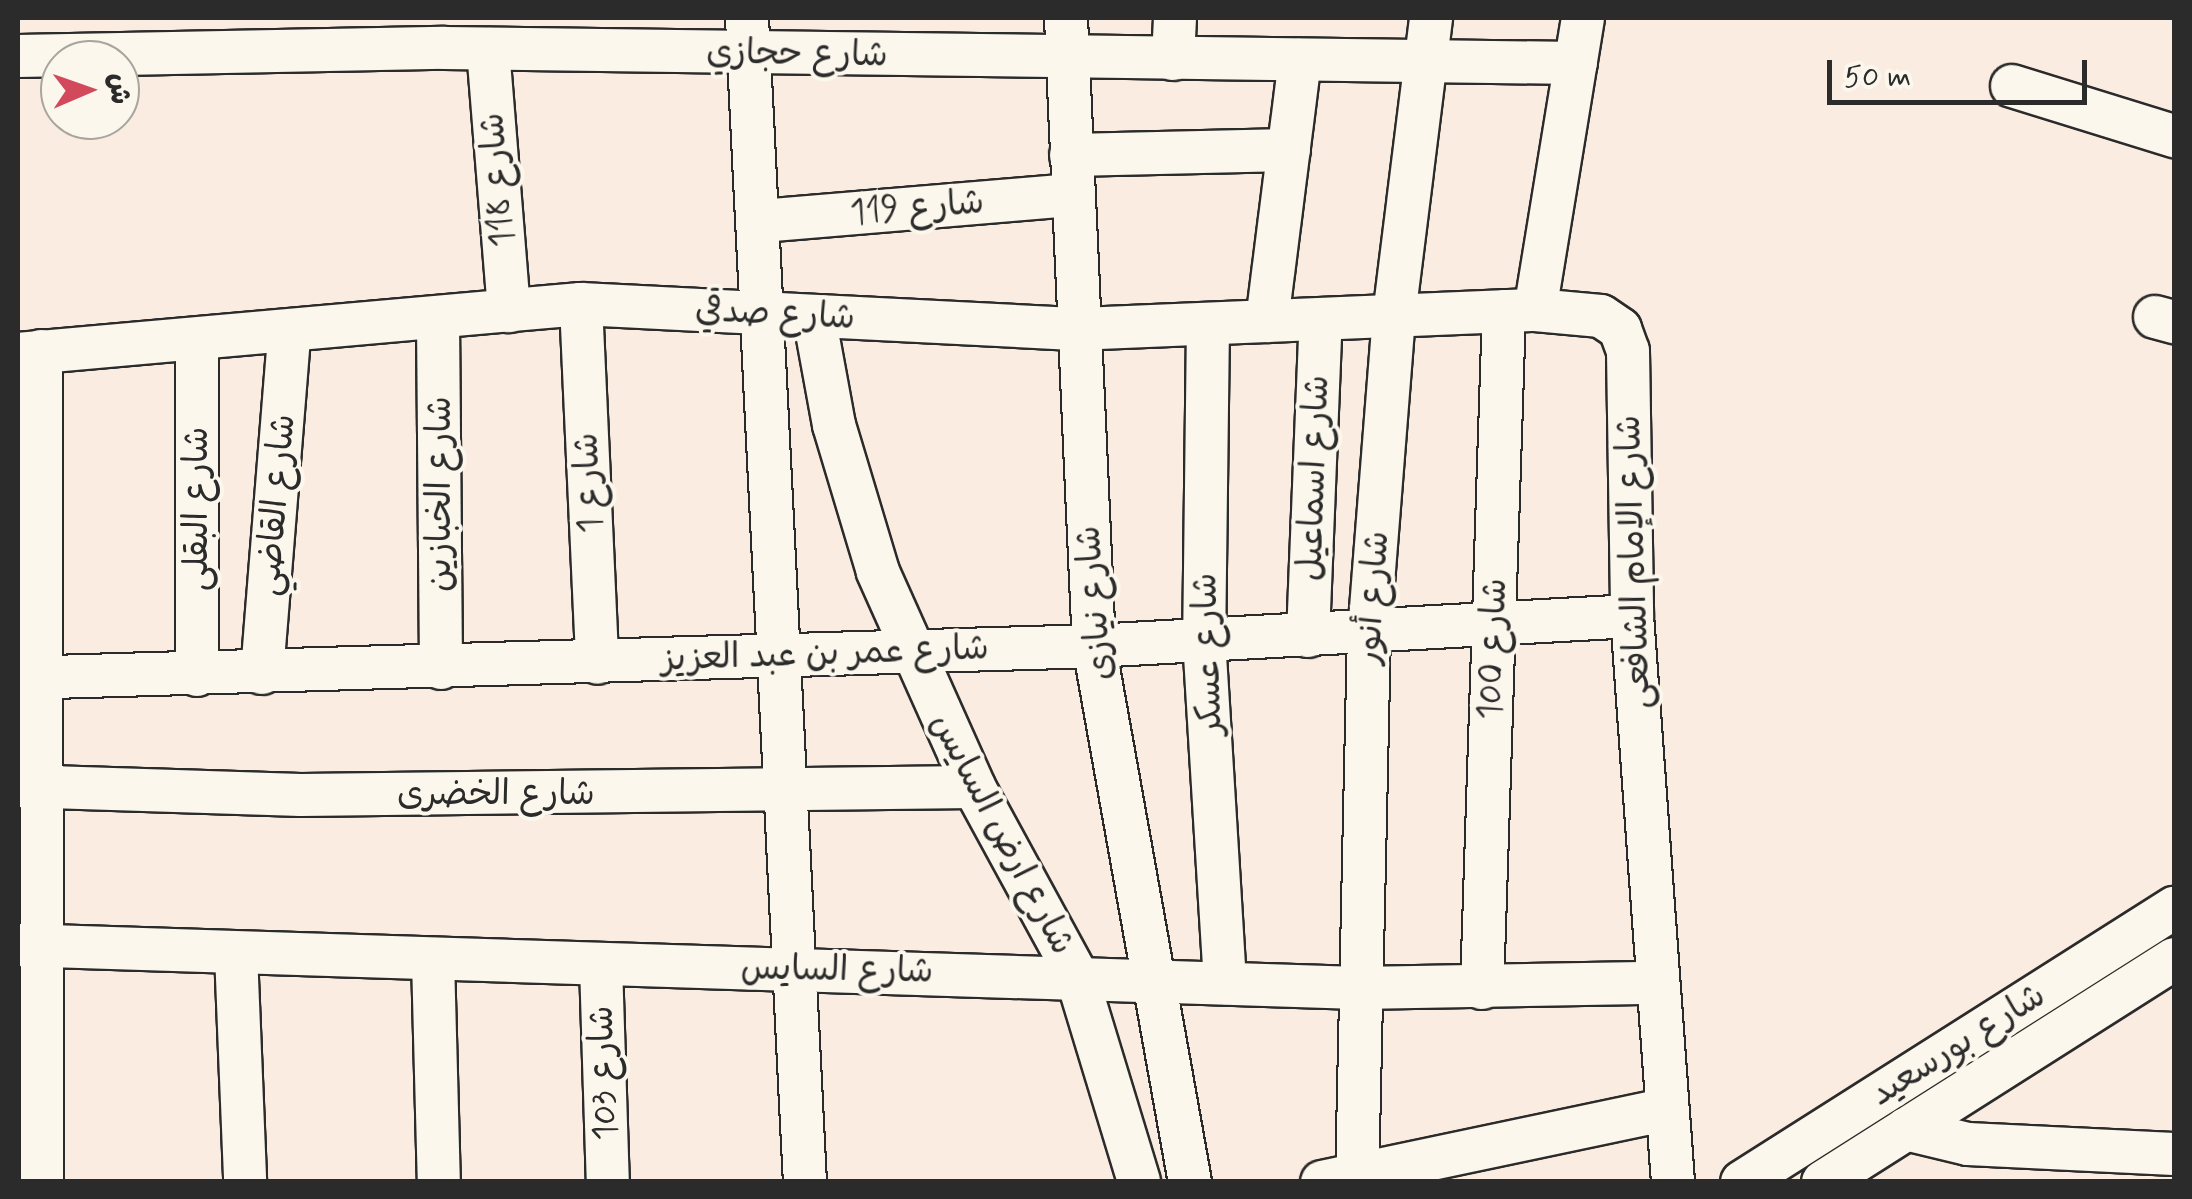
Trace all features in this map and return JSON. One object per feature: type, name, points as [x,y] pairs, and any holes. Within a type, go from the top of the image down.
[{"type":"street","points":[[19,56],[47,18]]},
{"type":"street","name":"شارع أنور","points":[[1345,1179],[1358,988],[1369,634],[1394,316],[1431,18]]},
{"type":"street","points":[[1520,311],[1576,63],[1582,18]]},
{"type":"street","name":"شارع حجازي","points":[[19,56],[442,33],[488,49],[639,34],[1174,38],[1300,60],[1576,63]]},
{"type":"street","points":[[748,36],[767,314],[799,969],[805,1182]]},
{"type":"street","name":"شارع نيازى","points":[[1067,38],[1094,646],[1190,1182]]},
{"type":"street","name":"شارع 118","points":[[488,49],[509,312]]},
{"type":"street","points":[[1267,322],[1300,60]]},
{"type":"street","points":[[2012,86],[2174,136]]},
{"type":"street","name":"شارع 119","points":[[760,221],[1072,175],[1289,150]]},
{"type":"street","name":"شارع صدقي","points":[[30,353],[289,336],[581,304],[1078,329],[1520,311]]},
{"type":"street","name":"شارع 1","points":[[581,304],[597,663]]},
{"type":"street","name":"شارع الإمام الشافعى","points":[[1520,311],[1601,316],[1626,340],[1632,616],[1673,1182]]},
{"type":"street","name":"شارع 100","points":[[1482,988],[1494,626],[1520,311]]},
{"type":"street","name":"شارع ارض السايس","points":[[814,316],[834,425],[908,650],[974,786],[1076,974],[1139,1182]]},
{"type":"street","name":"شارع اسماعيل","points":[[1308,636],[1321,319]]},
{"type":"street","name":"شارع الخبازين","points":[[438,321],[441,668]]},
{"type":"street","name":"شارع عسكر","points":[[1208,324],[1204,639],[1224,983]]},
{"type":"street","name":"شارع القاضي","points":[[262,674],[289,336]]},
{"type":"street","name":"شارع البقلى","points":[[197,342],[198,675]]},
{"type":"street","points":[[30,353],[28,946],[42,1182]]},
{"type":"street","name":"شارع عمر بن عبد العزيز","points":[[28,678],[597,663],[781,651],[1094,646],[1369,634],[1632,616]]},
{"type":"street","name":"شارع الخضرى","points":[[27,787],[788,792],[974,786]]},
{"type":"street","name":"شارع بورسعيد","points":[[1742,1182],[2174,908]]},
{"type":"street","name":"شارع السايس","points":[[28,946],[1076,974],[1358,988],[1656,983]]},
{"type":"street","points":[[236,953],[244,1182]]},
{"type":"street","points":[[433,959],[439,1182]]},
{"type":"street","name":"شارع بورسعيد","points":[[1823,1182],[2174,959]]},
{"type":"street","name":"شارع 103","points":[[601,964],[608,1182]]},
{"type":"street","points":[[1345,1179],[1667,1109]]},
{"type":"street","points":[[1906,1129],[1983,1145],[2174,1154]]}]
